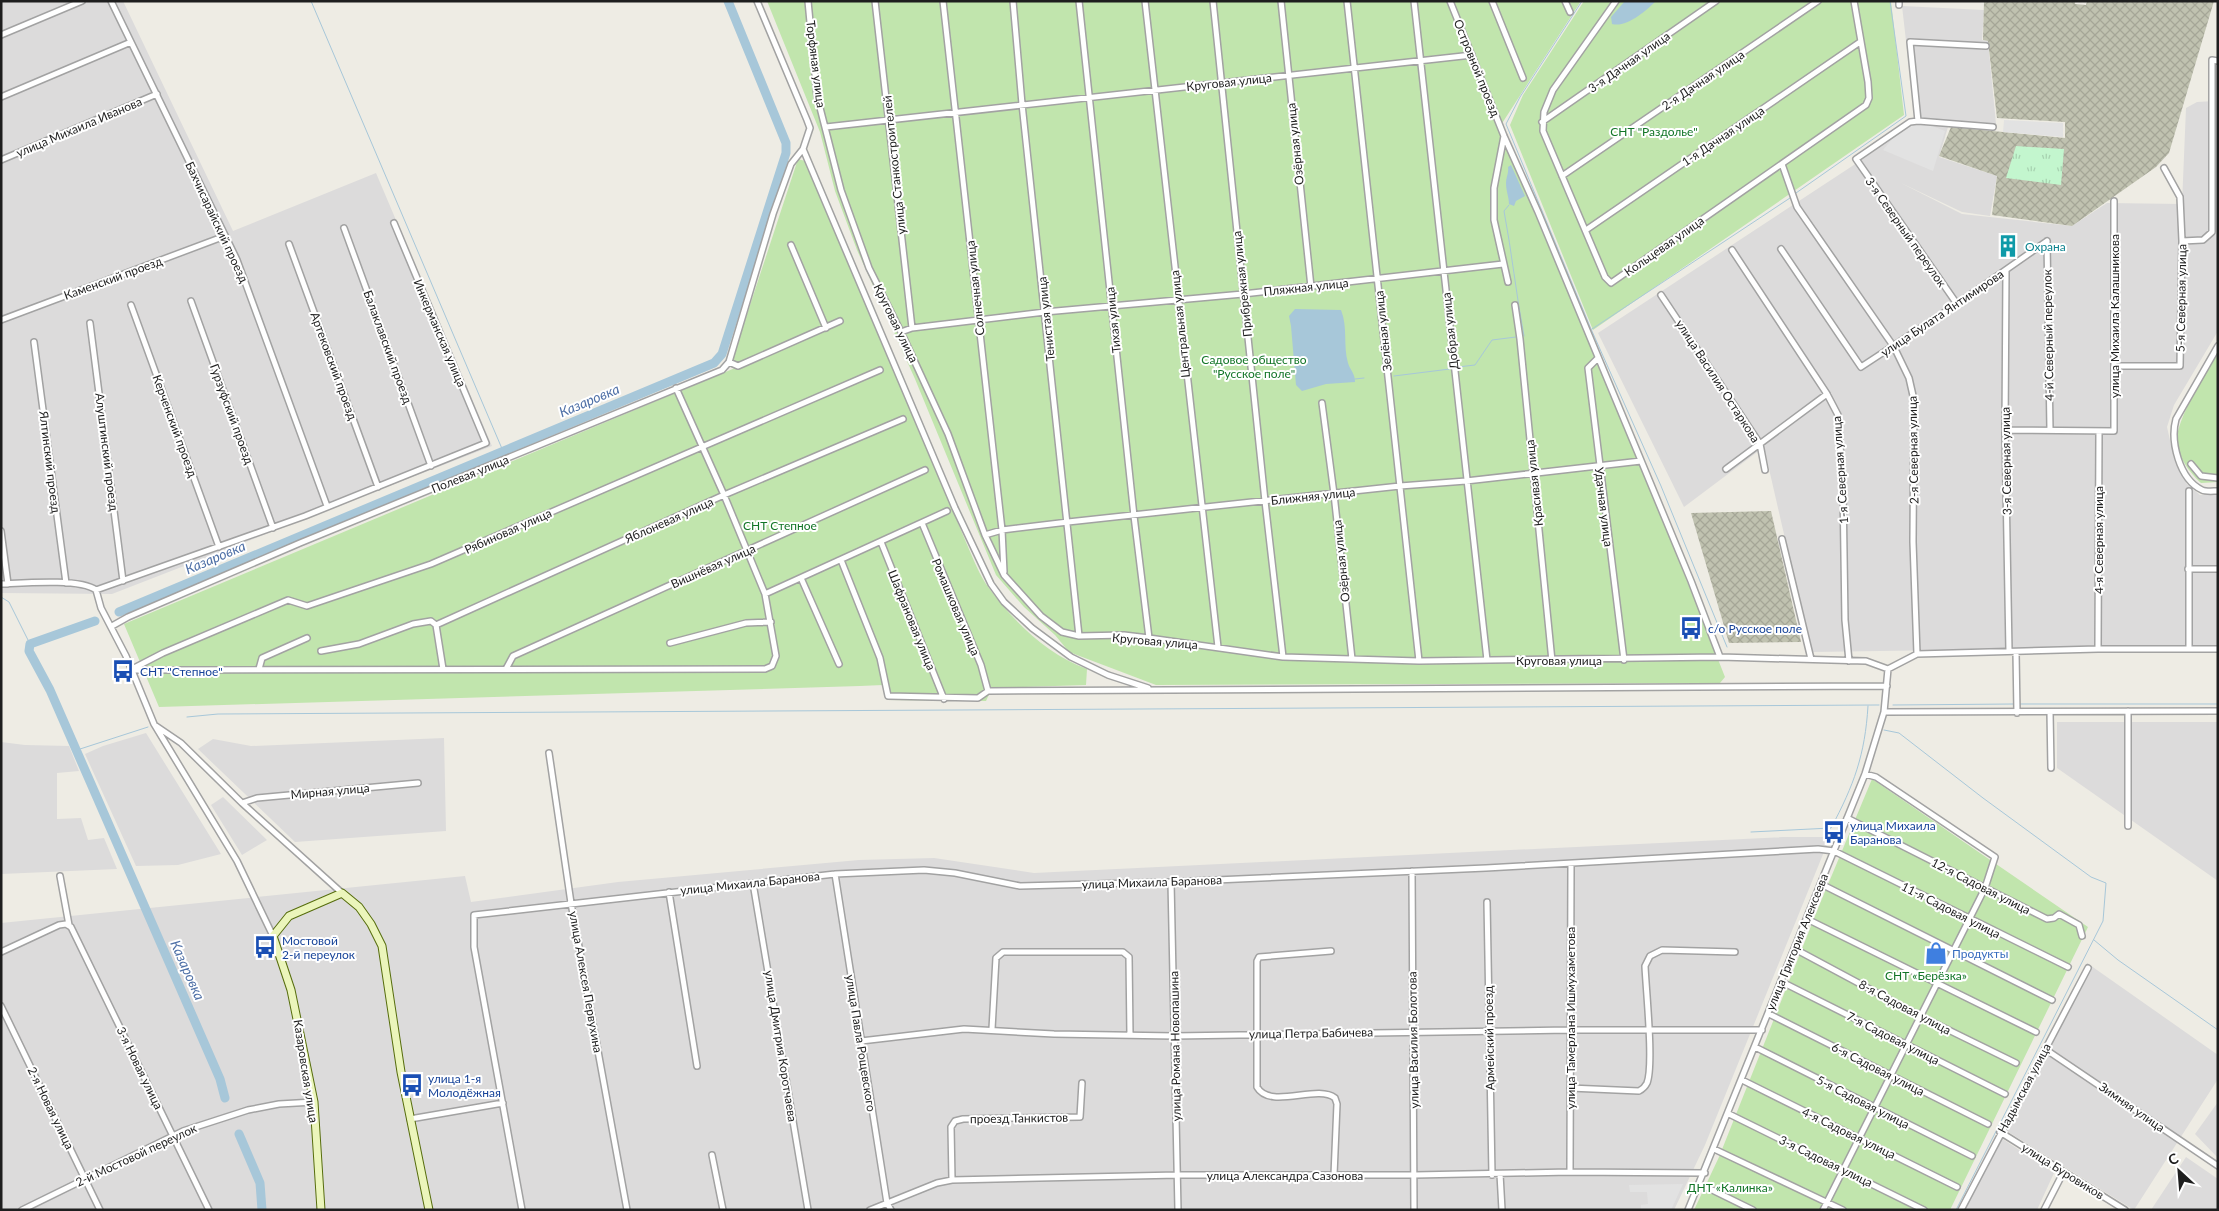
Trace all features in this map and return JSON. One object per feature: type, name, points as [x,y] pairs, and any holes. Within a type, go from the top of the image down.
[{"type":"street","points":[[1,35],[82,1]]},
{"type":"street","name":"Бахчисарайский проезд","points":[[111,1],[237,260],[327,506]]},
{"type":"street","points":[[730,362],[774,214],[792,164],[803,149],[810,128],[757,1]]},
{"type":"street","name":"Торфяная улица","points":[[808,1],[818,96],[826,127]]},
{"type":"street","name":"улица Станкостроителей","points":[[875,1],[912,328]]},
{"type":"street","name":"Солнечная улица","points":[[943,1],[1002,530],[1004,575]]},
{"type":"street","name":"Тенистая улица","points":[[1013,1],[1022,104],[1079,636]]},
{"type":"street","name":"Тихая улица","points":[[1078,1],[1149,638]]},
{"type":"street","name":"Центральная улица","points":[[1145,1],[1177,300],[1218,647]]},
{"type":"street","name":"Прибрежная улица","points":[[1213,1],[1283,656]]},
{"type":"street","name":"Озёрная улица","points":[[1281,1],[1311,287]]},
{"type":"street","name":"Зелёная улица","points":[[1347,1],[1418,661]]},
{"type":"street","name":"Добрая улица","points":[[1414,1],[1486,660]]},
{"type":"street","name":"Островной проезд","points":[[1450,1],[1504,136]]},
{"type":"street","points":[[1492,1],[1523,78]]},
{"type":"street","points":[[1565,1],[1570,12]]},
{"type":"street","points":[[1542,122],[1552,90],[1616,1]]},
{"type":"street","name":"3-я Дачная улица","points":[[1542,122],[1716,1]]},
{"type":"street","name":"2-я Дачная улица","points":[[1562,176],[1818,1]]},
{"type":"street","name":"Кольцевая улица","points":[[1542,122],[1543,131],[1562,176],[1605,277],[1610,283],[1866,105],[1869,98],[1868,82],[1854,1]]},
{"type":"street","points":[[1,97],[131,42]]},
{"type":"street","name":"1-я Дачная улица","points":[[1586,230],[1860,42]]},
{"type":"street","points":[[1986,46],[1910,42],[1918,121],[1993,126]]},
{"type":"street","name":"Круговая улица","points":[[1472,55],[826,127],[841,190],[869,268],[948,434],[985,535],[1004,575],[1041,616],[1062,632],[1079,636],[1124,635],[1283,656],[1352,659],[1552,661],[1720,657],[1866,662],[1888,669]]},
{"type":"street","points":[[2182,241],[2203,240],[2212,232],[2215,61]]},
{"type":"street","name":"улица Михаила Иванова","points":[[1,160],[157,94]]},
{"type":"street","name":"3-я Северный переулок","points":[[1918,121],[1910,122],[1856,159],[1957,304]]},
{"type":"street","points":[[1504,136],[1494,188],[1494,220],[1508,282]]},
{"type":"street","points":[[1504,136],[1538,212],[1691,580],[1720,657]]},
{"type":"street","points":[[803,149],[955,508],[991,584],[1004,602],[1032,628],[1071,657],[1108,675],[1151,689]]},
{"type":"street","name":"2-я Северная улица","points":[[1782,164],[1797,207],[1894,347],[1909,378],[1914,400],[1913,542],[1917,654]]},
{"type":"street","name":"5-я Северная улица","points":[[2114,366],[2180,366],[2182,241],[2180,198],[2164,168]]},
{"type":"street","name":"улица Михаила Калашникова","points":[[2099,431],[2114,431],[2114,201]]},
{"type":"street","name":"Инкерманская улица","points":[[394,223],[486,443],[431,466]]},
{"type":"street","name":"Балаклавский проезд","points":[[344,228],[431,466]]},
{"type":"street","name":"Каменский проезд","points":[[1,320],[225,236]]},
{"type":"street","name":"улица Булата Янтимирова","points":[[1781,249],[1861,367],[1957,304],[2047,240]]},
{"type":"street","name":"4-й Северный переулок","points":[[2047,240],[2050,430]]},
{"type":"street","name":"Артековский проезд","points":[[289,244],[378,487]]},
{"type":"street","points":[[791,245],[826,328]]},
{"type":"street","name":"1-я Северная улица","points":[[1732,250],[1827,394],[1838,415],[1843,489],[1845,620],[1849,662]]},
{"type":"street","name":"Пляжная улица","points":[[901,332],[912,328],[978,322],[1045,312],[1311,287],[1503,264]]},
{"type":"street","name":"3-я Северная улица","points":[[2006,270],[2005,430],[2009,652]]},
{"type":"street","name":"улица Василия Остаркова","points":[[1661,295],[1760,444],[1765,470]]},
{"type":"street","name":"Гурзуфский проезд","points":[[191,301],[274,528]]},
{"type":"street","name":"Керченский проезд","points":[[131,305],[219,547]]},
{"type":"street","name":"Красивая улица","points":[[1515,305],[1552,661]]},
{"type":"street","name":"Полевая улица","points":[[112,626],[128,617],[300,543],[722,370],[730,362],[738,366],[840,321]]},
{"type":"street","name":"Алуштинский проезд","points":[[90,323],[123,581]]},
{"type":"street","name":"Ялтинский проезд","points":[[34,342],[66,582]]},
{"type":"street","points":[[2218,346],[2179,412],[2173,429],[2176,452],[2193,484],[2204,491],[2218,491]]},
{"type":"street","name":"Удачная улица","points":[[1598,358],[1588,368],[1624,660]]},
{"type":"street","name":"Рябиновая улица","points":[[132,670],[162,653],[288,600],[307,606],[432,564],[880,370]]},
{"type":"street","points":[[132,670],[765,669],[772,666],[776,656],[766,594],[703,446],[676,388]]},
{"type":"street","points":[[1726,469],[1827,394]]},
{"type":"street","name":"Озёрная улица","points":[[1322,403],[1352,659]]},
{"type":"street","name":"Яблоневая улица","points":[[321,651],[359,644],[413,624],[431,621],[436,625],[724,495],[903,419]]},
{"type":"street","points":[[2005,430],[2099,431]]},
{"type":"street","name":"4-я Северная улица","points":[[2098,648],[2099,431]]},
{"type":"street","name":"Ближняя улица","points":[[985,535],[1002,530],[1068,522],[1641,461]]},
{"type":"street","points":[[2191,464],[2201,476],[2218,478]]},
{"type":"street","points":[[1,584],[66,582],[84,584],[96,590],[274,528],[431,466]]},
{"type":"street","name":"Вишнёвая улица","points":[[506,669],[514,656],[925,470]]},
{"type":"street","points":[[2189,490],[2189,649]]},
{"type":"street","points":[[766,594],[947,511]]},
{"type":"street","name":"Ромашковая улица","points":[[922,523],[981,665],[988,691]]},
{"type":"street","points":[[1,531],[8,584]]},
{"type":"street","points":[[1782,539],[1810,659]]},
{"type":"street","name":"Шафрановая улица","points":[[881,542],[944,699]]},
{"type":"street","points":[[841,560],[880,658],[888,696],[944,699],[978,698],[988,691],[1151,689],[1888,686]]},
{"type":"street","points":[[2188,570],[2218,569]]},
{"type":"street","points":[[801,578],[839,664]]},
{"type":"street","points":[[96,590],[101,608],[112,626],[154,724],[237,861],[273,936],[289,916],[342,893]]},
{"type":"street","points":[[670,643],[746,623],[772,622]]},
{"type":"street","points":[[436,625],[443,670]]},
{"type":"street","points":[[259,669],[262,658],[307,638]]},
{"type":"street","points":[[1888,669],[1917,654],[2098,648],[2218,649]]},
{"type":"street","points":[[2016,652],[2018,713]]},
{"type":"street","name":"улица Григория Алексеева","points":[[1688,1210],[1729,1114],[1865,774],[1884,712],[1888,686],[1888,669]]},
{"type":"street","points":[[2128,710],[2128,826]]},
{"type":"street","points":[[1884,712],[2218,711]]},
{"type":"street","points":[[2050,712],[2051,768]]},
{"type":"street","points":[[154,724],[181,743],[242,803],[359,907],[367,918],[382,946],[410,1118],[429,1210]]},
{"type":"street","name":"улица Алексея Первухина","points":[[549,753],[571,903],[627,1210]]},
{"type":"street","points":[[1823,1210],[1985,888],[1995,857],[1876,777],[1865,774]]},
{"type":"street","name":"Мирная улица","points":[[242,803],[257,798],[418,783]]},
{"type":"street","name":"12-я Садовая улица","points":[[1847,818],[2047,919],[2054,918],[2059,914],[2078,925],[2082,936]]},
{"type":"street","name":"улица Михаила Баранова","points":[[503,1103],[474,948],[474,915],[835,874],[924,870],[955,873],[1020,886],[1171,882],[1571,864],[1818,849],[1834,851]]},
{"type":"street","name":"11-я Садовая улица","points":[[1834,851],[2068,967]]},
{"type":"street","name":"улица Тамерлана Ишмухаметова","points":[[1570,1172],[1571,864]]},
{"type":"street","name":"улица Василия Болотова","points":[[1412,871],[1414,1210]]},
{"type":"street","name":"улица Павла Рощевского","points":[[835,874],[887,1203],[890,1210]]},
{"type":"street","name":"3-я Новая улица","points":[[60,876],[70,926],[209,1210]]},
{"type":"street","name":"улица Романа Новопашина","points":[[1171,882],[1178,1210]]},
{"type":"street","name":"улица Дмитрия Коротчаева","points":[[753,883],[808,1210]]},
{"type":"street","points":[[1821,884],[2052,1000]]},
{"type":"street","points":[[669,892],[697,1066]]},
{"type":"street","name":"Армейский проезд","points":[[1487,902],[1492,1175]]},
{"type":"street","points":[[1807,920],[2036,1032]]},
{"type":"street","points":[[1,952],[59,925],[70,926]]},
{"type":"street","name":"Казаровская улица","points":[[273,936],[291,990],[314,1102],[322,1210]]},
{"type":"street","name":"8-я Садовая улица","points":[[1795,949],[1920,1016],[2016,1063]]},
{"type":"street","points":[[1570,1088],[1639,1091],[1647,1083],[1649,1075],[1645,966],[1650,956],[1662,950],[1735,952]]},
{"type":"street","points":[[1331,951],[1259,957],[1257,961],[1257,1087],[1262,1094],[1271,1097],[1325,1094],[1333,1096],[1336,1101],[1334,1175]]},
{"type":"street","points":[[992,1029],[996,958],[1003,952],[1123,952],[1130,957],[1130,1035]]},
{"type":"street","name":"Надымская улица","points":[[1961,1210],[2000,1132],[2088,968]]},
{"type":"street","name":"7-я Садовая улица","points":[[1782,982],[2005,1094]]},
{"type":"street","name":"2-я Новая улица","points":[[1,1006],[100,1210]]},
{"type":"street","name":"6-я Садовая улица","points":[[1769,1014],[1988,1124]]},
{"type":"street","name":"улица Петра Бабичева","points":[[861,1041],[964,1029],[992,1029],[1054,1034],[1174,1036],[1569,1030],[1762,1030]]},
{"type":"street","name":"5-я Садовая улица","points":[[1755,1047],[1972,1156]]},
{"type":"street","name":"Зимняя улица","points":[[2045,1049],[2218,1166]]},
{"type":"street","name":"4-я Садовая улица","points":[[1742,1080],[1956,1187]]},
{"type":"street","name":"проезд Танкистов","points":[[952,1180],[951,1127],[955,1121],[963,1119],[1080,1117],[1082,1083]]},
{"type":"street","name":"2-й Мостовой переулок","points":[[22,1210],[173,1136],[248,1110],[279,1104],[314,1102]]},
{"type":"street","points":[[410,1118],[503,1103],[522,1210]]},
{"type":"street","name":"3-я Садовая улица","points":[[1729,1114],[1924,1210]]},
{"type":"street","name":"улица Буровиков","points":[[2000,1132],[2125,1210]]},
{"type":"street","points":[[1714,1150],[1843,1210]]},
{"type":"street","points":[[712,1155],[723,1210]]},
{"type":"street","name":"улица Александра Сазонова","points":[[870,1210],[937,1183],[952,1180],[1178,1175],[1492,1175],[1570,1172],[1705,1173]]},
{"type":"street","points":[[2044,1210],[2063,1172]]},
{"type":"street","points":[[1500,1174],[1502,1210]]},
{"type":"street","points":[[1700,1184],[1753,1210]]},
{"type":"shaded area","points":[[1,1],[123,1],[233,231],[376,173],[492,446],[112,594],[1,593]]},
{"type":"shaded area","points":[[1984,1],[2075,1],[2075,4],[2086,5],[2087,1],[2214,1],[2169,153],[2156,167],[2072,226],[1992,215],[1997,176],[1939,156],[1951,127],[2065,138],[2065,122],[1997,118],[1988,41],[1983,40]]},
{"type":"shaded area","points":[[1902,6],[1984,10],[1982,40],[1988,41],[1996,124],[1915,119]]},
{"type":"shaded area","points":[[2218,63],[2218,331],[2174,405],[2167,427],[2174,458],[2187,484],[2200,495],[2218,494],[2218,646],[1811,652],[1764,447],[1684,507],[1598,333],[1863,159],[1913,123],[1948,127],[1939,157],[1997,176],[1990,216],[1962,212],[1901,183],[1962,214],[2072,226],[2107,203],[2182,204],[2186,108],[2197,102],[2214,101],[2214,67]]},
{"type":"shaded area","points":[[2004,120],[2063,123],[2063,137],[2003,132]]},
{"type":"shaded area","points":[[1914,124],[1930,125],[1945,131],[1933,171],[1883,150],[1893,138]]},
{"type":"shaded area","points":[[1771,511],[1801,642],[1729,643],[1691,513]]},
{"type":"shaded area","points":[[2057,722],[2218,722],[2218,881],[2057,768]]},
{"type":"shaded area","points":[[146,733],[221,854],[178,865],[136,866],[85,754],[103,746]]},
{"type":"shaded area","points":[[444,738],[446,831],[295,842],[198,749],[213,739],[251,746]]},
{"type":"shaded area","points":[[1,742],[25,745],[69,746],[79,771],[57,773],[57,819],[81,818],[88,840],[104,838],[117,869],[1,874]]},
{"type":"shaded area","points":[[223,797],[267,840],[242,855],[211,805]]},
{"type":"shaded area","points":[[1783,837],[1830,837],[1705,1145],[1674,1210],[1,1210],[1,923],[465,876],[471,902],[618,882],[859,860],[934,858],[1034,873]]},
{"type":"shaded area","points":[[2087,963],[2218,1055],[2218,1079],[2134,1210],[2002,1128]]},
{"type":"shaded area","points":[[2218,1102],[2218,1158],[2195,1134]]},
{"type":"shaded area","points":[[2001,1138],[2054,1173],[2037,1210],[1964,1210]]},
{"type":"shaded area","points":[[2186,1157],[2218,1179],[2218,1210],[2151,1210]]},
{"type":"shaded area","points":[[1683,1184],[1671,1210],[1641,1210],[1641,1205],[1648,1204],[1647,1192],[1630,1192],[1629,1185]]},
{"type":"green space","name":"Садовое общество \"Русское поле\"","points":[[767,1],[1581,1],[1499,128],[1664,523],[1725,677],[1720,683],[1156,685],[1069,652],[1055,635],[1024,607],[996,575],[915,379],[857,250],[835,191],[820,132]]},
{"type":"green space","name":"СНТ \"Раздолье\"","points":[[1584,1],[1891,1],[1904,115],[1593,330],[1510,125],[1523,95]]},
{"type":"green space","points":[[2016,146],[2064,149],[2061,185],[2006,178]]},
{"type":"green space","name":"СНТ Степное","points":[[798,159],[805,161],[983,579],[1007,610],[1030,634],[1057,654],[1087,669],[1086,685],[992,688],[986,701],[887,700],[883,685],[159,707],[124,624],[735,368],[732,360]]},
{"type":"green space","points":[[2218,353],[2218,482],[2201,483],[2185,464],[2179,452],[2178,431],[2187,408]]},
{"type":"green space","name":"СНТ «Берёзка»","points":[[1872,779],[2088,927],[1950,1210],[1694,1210],[1719,1157]]},
{"type":"water","points":[[1625,1],[1656,1],[1641,14],[1629,21],[1618,25],[1612,24],[1611,17]]},
{"type":"water","points":[[1511,165],[1525,196],[1516,201],[1514,206],[1509,204],[1506,186],[1508,167]]},
{"type":"water","points":[[1295,309],[1341,310],[1347,357],[1355,382],[1326,384],[1302,391],[1296,385],[1289,316]]},
{"type":"waterway","points":[[311,1],[503,451]]},
{"type":"waterway","name":"Казаровка","points":[[119,612],[714,363],[722,354],[786,153],[786,143],[728,1]]},
{"type":"waterway","points":[[1582,1],[1520,97],[1506,124],[1591,329],[1661,486],[1727,647]]},
{"type":"waterway","points":[[1796,193],[1906,116],[1890,1]]},
{"type":"waterway","points":[[1592,329],[1790,198]]},
{"type":"waterway","points":[[1509,205],[1504,211],[1524,336]]},
{"type":"waterway","points":[[1458,367],[1475,365],[1492,340],[1516,337]]},
{"type":"waterway","points":[[1394,376],[1450,369]]},
{"type":"waterway","points":[[1355,379],[1364,378]]},
{"type":"waterway","points":[[1,597],[9,602],[30,644]]},
{"type":"waterway","name":"Казаровка","points":[[95,621],[30,644],[29,651],[50,690],[220,1079],[225,1098]]},
{"type":"waterway","points":[[1893,705],[2015,704]]},
{"type":"waterway","points":[[2019,704],[2218,704]]},
{"type":"waterway","points":[[187,717],[218,714],[1879,705]]},
{"type":"waterway","points":[[1751,832],[1831,828],[1846,798],[1857,769],[1864,740],[1868,706]]},
{"type":"waterway","points":[[77,750],[148,727]]},
{"type":"waterway","points":[[1884,730],[1899,733],[1983,798],[2091,877],[2106,883],[2103,921],[1956,1210]]},
{"type":"waterway","points":[[2094,940],[2118,960],[2218,1030]]},
{"type":"waterway","name":"Казаровка","points":[[239,1134],[260,1183],[262,1210]]},
{"type":"place","name":"Охрана","points":[[2008,246]]},
{"type":"place","name":"с/о Русское поле","points":[[1691,628]]},
{"type":"place","name":"СНТ \"Степное\"","points":[[123,671]]},
{"type":"place","name":"улица Михаила Баранова","points":[[1834,832]]},
{"type":"place","name":"Мостовой 2-й переулок","points":[[265,947]]},
{"type":"place","name":"Продукты","points":[[1936,953]]},
{"type":"place","name":"улица 1-я Молодёжная","points":[[412,1085]]},
{"type":"park label","name":"ДНТ «Калинка»","points":[[1730,1187]]}]
